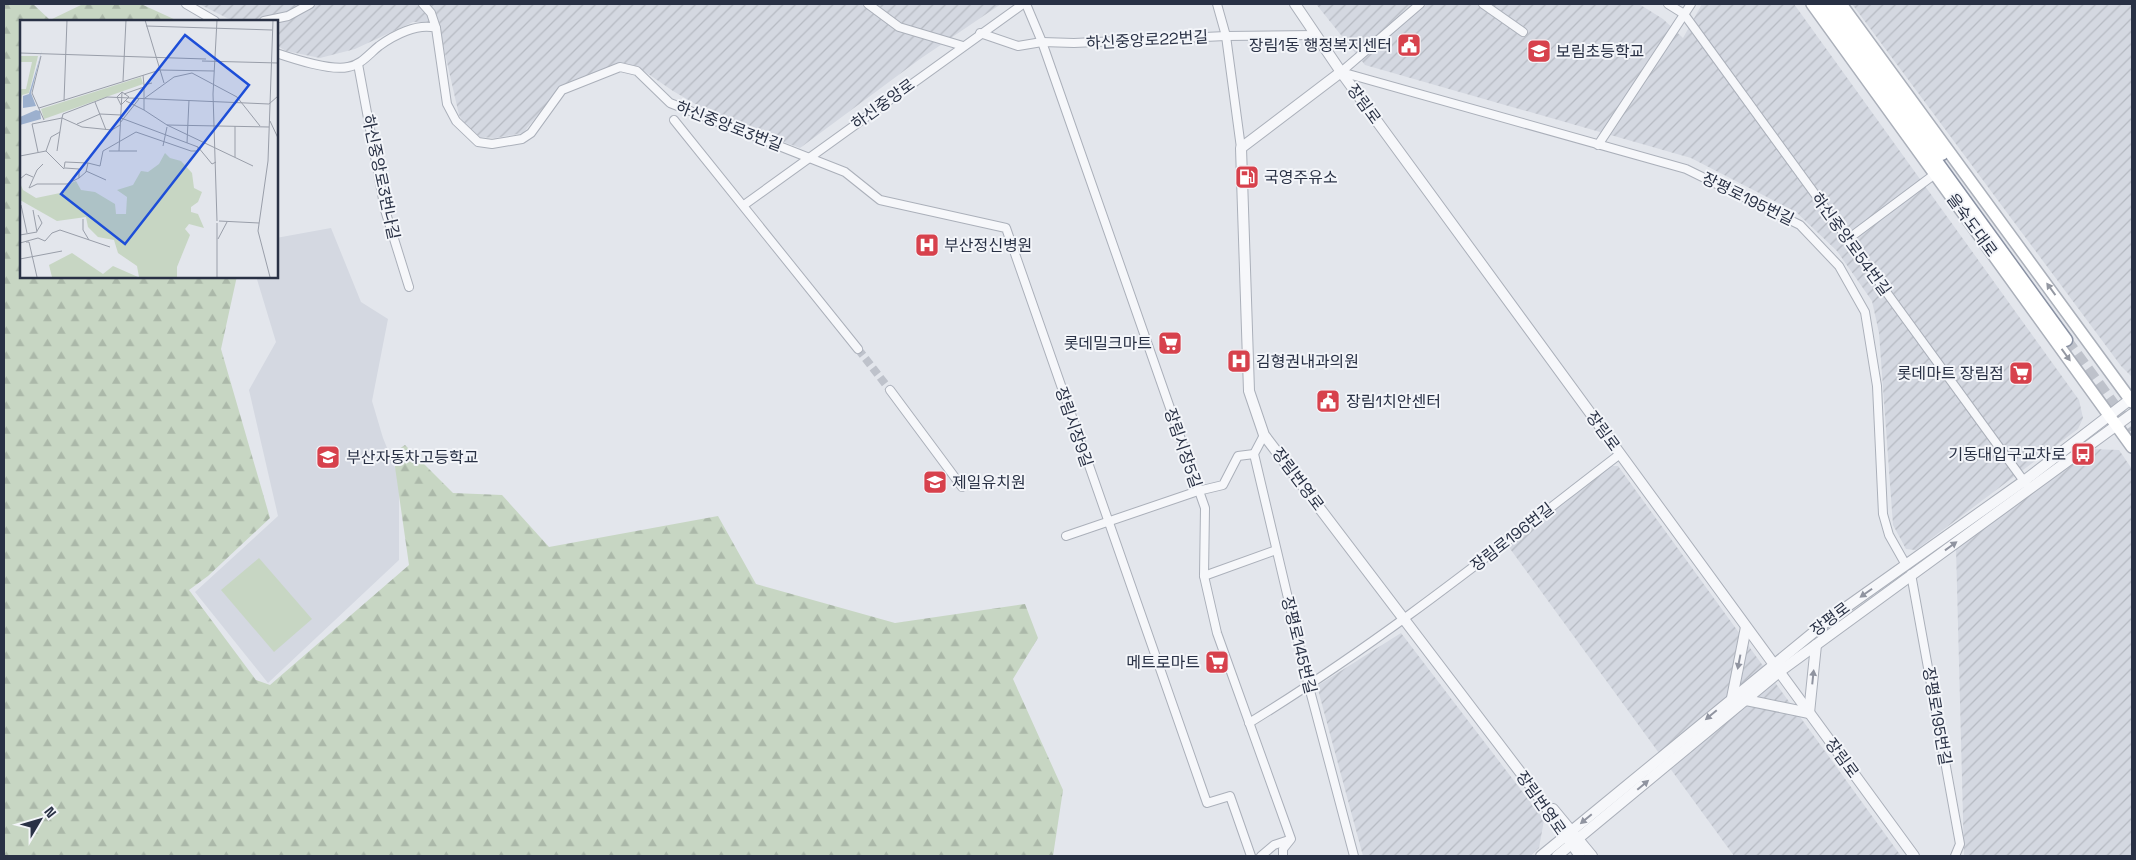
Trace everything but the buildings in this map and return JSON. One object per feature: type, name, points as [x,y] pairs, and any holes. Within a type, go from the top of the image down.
[{"type":"highway","points":[[1822,4],[2070,338],[1833,4]]},
{"type":"main road","name":"을숙도대로","points":[[1812,4],[2132,447]]},
{"type":"main road","name":"을숙도대로","points":[[1841,4],[2132,400]]},
{"type":"street","points":[[186,4],[213,20]]},
{"type":"street","points":[[269,20],[288,16],[310,4]]},
{"type":"street","name":"하신중앙로3번길","points":[[423,4],[431,13],[436,28],[447,104],[456,121],[478,142],[492,144],[522,139],[530,133],[562,90],[620,68],[637,71],[670,103],[810,157]]},
{"type":"street","points":[[868,4],[899,26],[963,46]]},
{"type":"street","name":"하신중앙로","points":[[744,205],[963,46],[1025,4]]},
{"type":"street","name":"장림시장5길","points":[[1025,4],[1042,42],[1205,508],[1204,576],[1217,633],[1291,839]]},
{"type":"street","points":[[1217,4],[1226,36],[1241,148],[1341,72],[1420,4]]},
{"type":"street","name":"장림로","points":[[1295,4],[1341,72],[1914,856]]},
{"type":"street","points":[[1482,4],[1523,32]]},
{"type":"street","name":"하신중앙로54번길","points":[[1668,4],[1684,14],[2027,485]]},
{"type":"street","points":[[1598,145],[1691,4]]},
{"type":"street","points":[[278,54],[332,67],[346,68],[358,64],[380,45],[416,27],[436,28]]},
{"type":"street","name":"하신중앙로22번길","points":[[980,34],[1018,46],[1042,42],[1074,43],[1226,36],[1316,36]]},
{"type":"street","name":"하신중앙로3번나길","points":[[358,64],[385,210],[409,288]]},
{"type":"street","name":"장평로195번길","points":[[1341,72],[1686,169],[1800,225],[1839,266],[1865,312],[1877,386],[1883,514],[1889,535],[1909,570],[1960,844],[1955,856]]},
{"type":"street","points":[[674,120],[858,349]]},
{"type":"street","name":"장림번영로","points":[[1241,148],[1250,391],[1264,435],[1571,837],[1592,856]]},
{"type":"street","name":"장림시장9길","points":[[810,157],[845,172],[880,200],[1006,228],[1107,522],[1207,803],[1230,796],[1251,856]]},
{"type":"street","points":[[1848,239],[1935,174]]},
{"type":"street","points":[[890,390],[962,487]]},
{"type":"street","name":"장평로","points":[[1557,856],[1571,837],[1732,698],[1776,668],[1816,645],[1909,570],[2113,420],[2132,400]]},
{"type":"street","name":"장평로","points":[[2113,420],[2132,414]]},
{"type":"street","points":[[1066,536],[1198,491],[1223,485],[1238,456],[1254,454],[1264,435]]},
{"type":"street","name":"장평로145번길","points":[[1254,454],[1309,687],[1354,856]]},
{"type":"street","name":"장림로196번길","points":[[1249,723],[1309,687],[1405,620],[1620,454]]},
{"type":"street","points":[[1204,576],[1276,550]]},
{"type":"street","name":"장평로","points":[[1541,856],[1571,837],[1746,700],[1776,668],[1831,618],[1909,570]]},
{"type":"street","points":[[1732,698],[1746,627]]},
{"type":"street","points":[[1746,700],[1809,713],[1816,645]]},
{"type":"street","name":"장림번영로","points":[[1571,837],[1580,856]]},
{"type":"street","points":[[1261,856],[1274,846],[1291,839]]},
{"type":"street","points":[[1283,856],[1283,849],[1291,839]]},
{"type":"shaded area","points":[[199,4],[1001,4],[920,59],[800,148],[721,119],[673,91],[641,69],[624,64],[560,88],[523,133],[495,138],[479,137],[464,123],[459,115],[438,23],[413,22],[355,49],[320,58],[286,51],[278,46],[278,20],[231,20]]},
{"type":"shaded area","points":[[1316,4],[1639,4],[1663,19],[1683,38],[1702,4],[1794,4],[2079,400],[2083,418],[2078,429],[1916,550],[1906,549],[1893,525],[1879,333],[1872,301],[1837,251],[1796,212],[1691,158],[1365,65]]},
{"type":"shaded area","points":[[1852,4],[2132,4],[2132,377],[2121,366]]},
{"type":"shaded area","name":"부산자동차고등학교","points":[[331,228],[361,302],[388,319],[372,401],[383,438],[399,477],[399,560],[268,683],[195,592],[278,516],[249,390],[276,342],[257,278],[278,278],[278,238]]},
{"type":"shaded area","points":[[2092,449],[2119,450],[2132,469],[2132,856],[1964,856],[1956,548]]},
{"type":"shaded area","points":[[1612,466],[1618,466],[1901,856],[1734,856],[1508,546]]},
{"type":"shaded area","points":[[1401,633],[1544,820],[1539,848],[1530,856],[1363,856],[1317,686]]},
{"type":"green space","points":[[4,4],[33,4],[50,20],[20,20],[20,278],[237,278],[221,349],[270,518],[208,576],[189,590],[256,680],[270,685],[409,565],[393,453],[405,445],[453,493],[502,495],[549,547],[718,516],[756,584],[895,623],[1025,604],[1038,638],[1013,679],[1063,790],[1053,856],[4,856]]},
{"type":"green space","points":[[83,4],[141,4],[176,20],[50,20]]},
{"type":"green space","points":[[259,558],[312,619],[274,652],[221,590]]},
{"type":"tunnel","points":[[2066,340],[2132,430]]},
{"type":"tunnel","points":[[858,349],[890,390]]},
{"type":"place","name":"장림1동 행정복지센터","points":[[1409,45]]},
{"type":"place","name":"보림초등학교","points":[[1539,51]]},
{"type":"place","name":"국영주유소","points":[[1247,177]]},
{"type":"place","name":"부산정신병원","points":[[927,245]]},
{"type":"place","name":"롯데밀크마트","points":[[1170,343]]},
{"type":"place","name":"김형권내과의원","points":[[1239,361]]},
{"type":"place","name":"롯데마트 장림점","points":[[2021,373]]},
{"type":"place","name":"장림1치안센터","points":[[1328,401]]},
{"type":"place","name":"기동대입구교차로","points":[[2083,454]]},
{"type":"place","name":"부산자동차고등학교","points":[[328,457]]},
{"type":"place","name":"제일유치원","points":[[935,482]]},
{"type":"place","name":"메트로마트","points":[[1217,662]]}]
